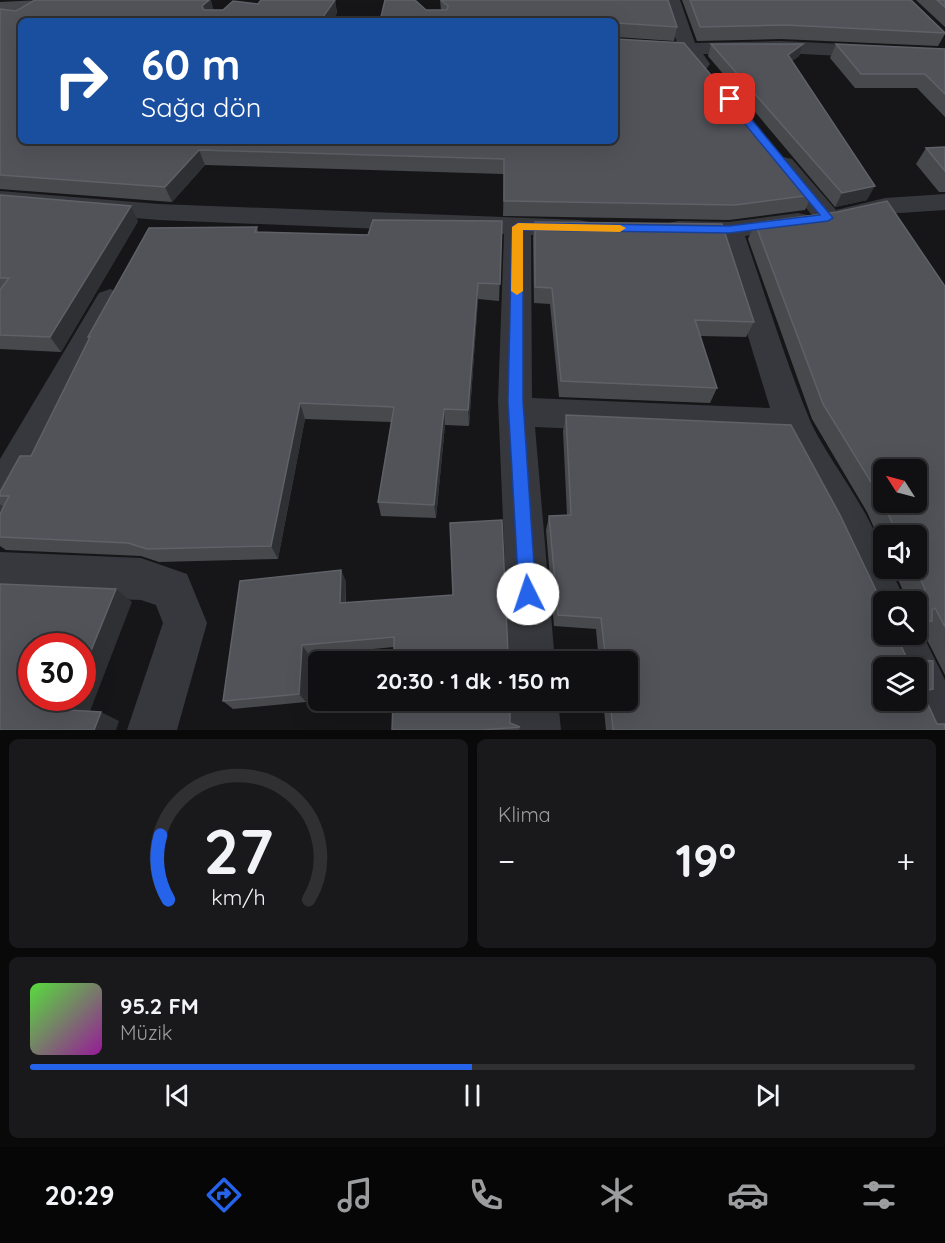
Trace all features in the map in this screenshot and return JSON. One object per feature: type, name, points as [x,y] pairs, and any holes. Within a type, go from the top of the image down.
[{"type":"main road","points":[[0,7],[154,0]]},
{"type":"street","points":[[672,0],[687,49],[717,84]]},
{"type":"street","points":[[618,45],[687,49],[781,47],[945,55]]},
{"type":"street","points":[[769,147],[828,218]]},
{"type":"street","points":[[0,199],[159,212],[518,227],[600,228]]},
{"type":"street","points":[[659,229],[729,230],[828,218],[885,206],[945,202]]},
{"type":"street","points":[[885,206],[905,235]]},
{"type":"street","points":[[141,243],[159,212]]},
{"type":"street","points":[[518,227],[516,412],[531,651]]},
{"type":"street","points":[[729,230],[793,424],[844,516],[879,591]]},
{"type":"street","points":[[0,494],[124,275]]},
{"type":"street","points":[[516,412],[793,424]]},
{"type":"street","points":[[0,573],[141,579],[172,589],[185,624],[152,730]]},
{"type":"street","points":[[927,693],[944,730]]},
{"type":"street","points":[[535,711],[536,730]]},
{"type":"building","points":[[35,0],[209,0],[202,6],[204,10],[223,10],[233,1],[258,4],[261,0],[335,0],[322,18],[18,18],[18,144],[618,144],[618,39],[684,43],[812,195],[735,205],[504,201],[504,159],[199,150],[165,187],[0,175],[0,9],[16,11]]},
{"type":"building","points":[[385,0],[415,0],[426,10],[447,10],[448,6],[441,0],[668,0],[677,27],[618,23],[618,18],[381,18]]},
{"type":"building","points":[[690,0],[911,0],[945,33],[786,25],[700,27]]},
{"type":"building","points":[[937,0],[945,0],[945,7]]},
{"type":"building","points":[[711,44],[803,44],[788,55],[875,186],[842,193]]},
{"type":"building","points":[[836,44],[945,49],[945,94],[925,74],[861,74]]},
{"type":"building","points":[[945,147],[945,171],[926,148]]},
{"type":"building","points":[[0,195],[131,206],[50,337],[0,335],[0,290],[9,278],[0,278]]},
{"type":"building","points":[[887,201],[945,286],[945,627],[935,608],[932,610],[932,621],[927,621],[927,591],[924,591],[920,579],[927,579],[927,525],[893,525],[888,513],[927,513],[927,459],[873,459],[873,485],[823,404],[755,223],[837,212]]},
{"type":"building","points":[[373,220],[502,221],[500,284],[478,283],[468,410],[444,409],[434,505],[378,502],[394,407],[300,403],[271,546],[147,549],[128,543],[0,537],[0,514],[9,496],[0,496],[0,492],[20,456],[31,456],[90,337],[88,337],[149,228],[257,227],[255,232],[368,235]]},
{"type":"building","points":[[535,222],[722,224],[754,322],[695,320],[717,388],[561,381],[552,288],[535,287]]},
{"type":"building","points":[[566,415],[791,425],[840,515],[876,591],[873,591],[873,645],[901,645],[906,657],[873,657],[873,711],[927,711],[927,702],[937,724],[945,724],[945,730],[613,730],[611,711],[638,711],[638,651],[605,651],[601,618],[558,615],[549,516],[571,515]]},
{"type":"building","points":[[502,520],[508,651],[394,651],[394,637],[302,645],[299,694],[223,701],[240,581],[341,570],[340,603],[453,595],[450,523]]},
{"type":"building","points":[[0,584],[116,589],[96,638],[96,633],[18,633],[18,711],[101,712],[94,730],[0,730]]},
{"type":"building","points":[[927,661],[933,661],[933,689],[927,690]]},
{"type":"building","points":[[393,711],[510,711],[510,723],[520,727],[482,730],[392,730]]},
{"type":"slow traffic","points":[[517,291],[518,227],[620,228]]},
{"type":"route","points":[[528,594],[515,401],[518,227],[729,230],[828,218],[730,99]]}]
